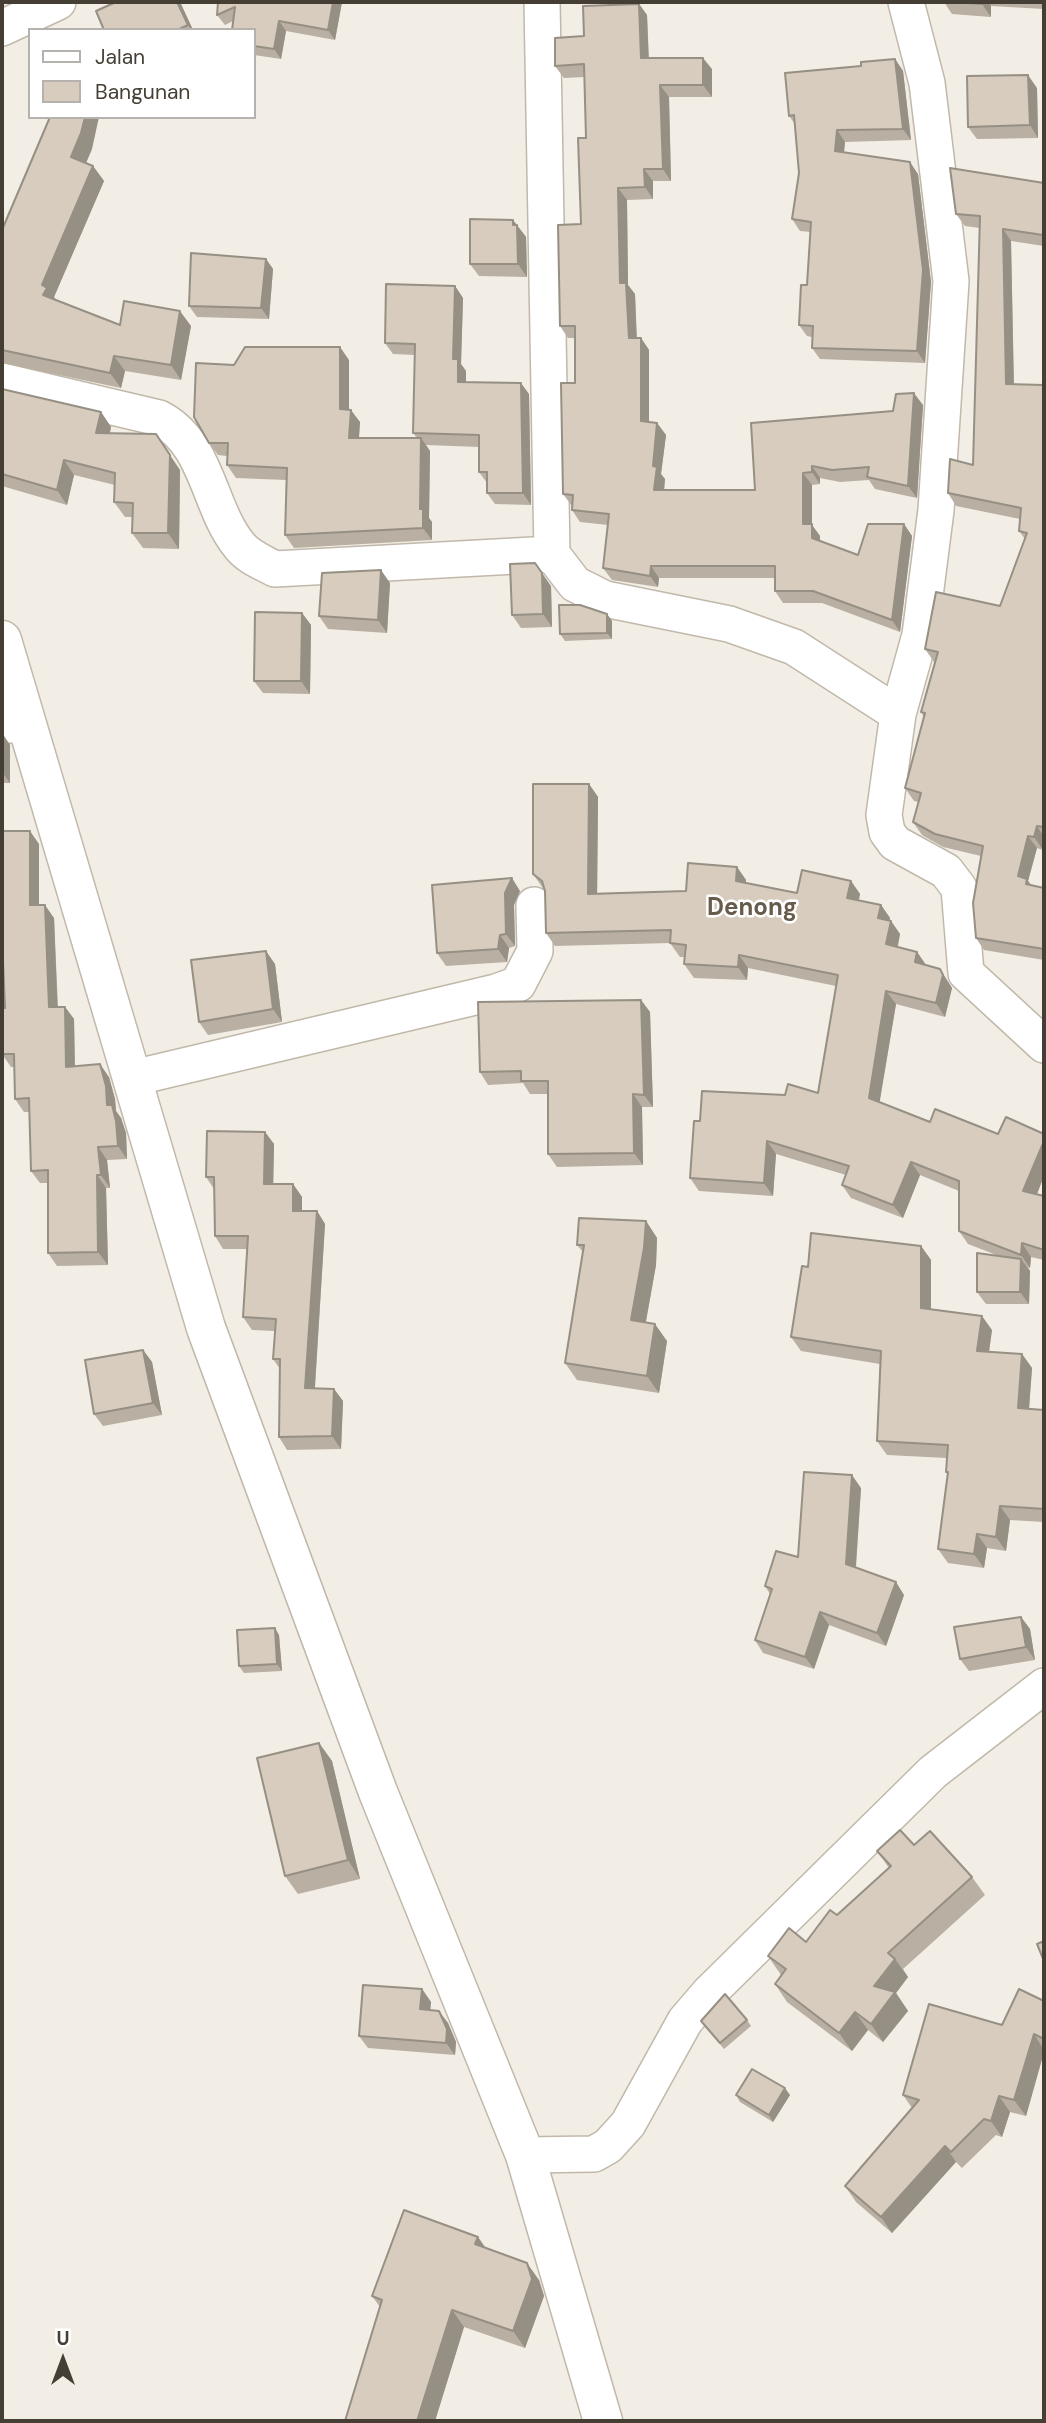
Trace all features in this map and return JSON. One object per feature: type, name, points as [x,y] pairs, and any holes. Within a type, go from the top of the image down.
[{"type":"street","points":[[2,28],[58,2]]},
{"type":"street","points":[[542,2],[552,554],[575,584],[605,598],[729,624],[794,647],[898,714]]},
{"type":"street","points":[[906,2],[927,83],[951,281],[936,510],[920,635],[898,714],[886,795],[887,832],[895,843],[951,875],[959,888],[966,973],[1044,1045]]},
{"type":"street","points":[[2,381],[159,418],[170,424],[191,447],[238,544],[252,557],[275,569],[552,554]]},
{"type":"street","points":[[2,640],[14,725],[132,1078],[206,1328],[378,1792],[525,2155],[603,2421]]},
{"type":"street","points":[[132,1078],[496,992],[518,984],[534,951],[534,905]]},
{"type":"street","points":[[525,2155],[594,2154],[608,2146],[628,2124],[685,2021],[709,1993],[933,1772],[1044,1686]]},
{"type":"building","points":[[116,2],[177,2],[188,25],[181,28],[103,28],[96,11]]},
{"type":"building","points":[[218,2],[333,2],[328,30],[279,21],[274,49],[256,46],[256,28],[232,28],[235,7],[217,15]]},
{"type":"building","points":[[639,4],[641,58],[703,58],[703,85],[660,85],[663,169],[644,169],[645,187],[618,188],[620,283],[626,283],[629,338],[641,338],[641,421],[657,423],[654,490],[755,490],[751,423],[893,411],[896,394],[914,393],[908,486],[867,477],[869,467],[832,470],[812,466],[812,472],[803,473],[803,524],[812,524],[812,538],[858,555],[868,524],[904,524],[892,620],[813,591],[775,591],[775,566],[651,566],[650,576],[603,568],[609,514],[572,510],[573,495],[563,494],[561,383],[575,383],[575,326],[560,326],[558,225],[581,224],[578,138],[586,138],[584,64],[555,66],[555,38],[584,36],[583,6]]},
{"type":"building","points":[[895,59],[903,129],[837,130],[835,151],[910,162],[923,270],[917,351],[812,348],[813,326],[799,325],[801,285],[807,285],[811,222],[792,219],[799,173],[794,115],[789,116],[785,73],[861,66],[861,62]]},
{"type":"building","points":[[1028,75],[1030,125],[968,127],[967,76]]},
{"type":"building","points":[[49,119],[84,119],[71,157],[93,166],[42,285],[47,288],[43,295],[120,325],[124,301],[180,311],[171,365],[114,356],[110,373],[2,350],[2,230]]},
{"type":"building","points":[[950,168],[1044,183],[1043,235],[1003,229],[1006,384],[1044,385],[1044,827],[1037,826],[1034,837],[1028,836],[1018,876],[1027,879],[1026,884],[1044,888],[1044,949],[976,938],[973,903],[983,846],[935,834],[913,822],[921,793],[905,788],[925,713],[921,712],[938,652],[925,649],[936,592],[1000,606],[1027,533],[1019,531],[1021,508],[948,493],[950,459],[973,465],[980,216],[956,214]]},
{"type":"building","points":[[470,219],[513,220],[513,225],[517,225],[518,264],[470,264]]},
{"type":"building","points":[[191,253],[266,259],[261,308],[189,306]]},
{"type":"building","points":[[386,284],[455,286],[453,359],[458,359],[458,382],[521,383],[523,493],[487,493],[487,472],[479,472],[479,435],[413,433],[415,344],[385,343]]},
{"type":"building","points":[[245,347],[340,347],[340,409],[351,410],[349,438],[421,438],[420,509],[423,509],[423,528],[285,535],[287,468],[227,465],[228,443],[209,443],[194,417],[196,363],[234,365]]},
{"type":"building","points":[[2,389],[101,412],[96,433],[156,434],[170,455],[168,533],[132,533],[133,503],[114,502],[115,473],[64,460],[57,490],[2,474]]},
{"type":"building","points":[[535,563],[542,573],[543,614],[512,615],[510,564]]},
{"type":"building","points":[[381,570],[378,620],[319,616],[322,573]]},
{"type":"building","points":[[559,605],[580,605],[607,614],[607,633],[560,634]]},
{"type":"building","points":[[255,612],[302,613],[301,681],[254,681]]},
{"type":"building","points":[[533,784],[589,784],[588,894],[686,891],[688,863],[737,867],[736,881],[797,893],[802,870],[851,881],[847,898],[881,905],[878,918],[891,921],[886,944],[917,952],[915,962],[940,969],[943,975],[936,1003],[886,991],[869,1098],[930,1122],[935,1109],[998,1134],[1006,1117],[1044,1134],[1044,1141],[1023,1191],[1044,1196],[1044,1250],[1022,1243],[1021,1255],[959,1231],[959,1181],[911,1162],[893,1205],[842,1185],[849,1166],[767,1141],[764,1183],[690,1178],[694,1121],[700,1121],[702,1091],[785,1095],[788,1084],[818,1093],[838,975],[739,955],[738,967],[684,964],[686,945],[670,943],[671,930],[546,933],[545,891],[542,881],[533,874]]},
{"type":"building","points":[[2,831],[30,831],[30,905],[45,905],[49,1007],[65,1007],[66,1067],[100,1064],[106,1086],[107,1105],[112,1105],[116,1121],[118,1146],[98,1147],[101,1175],[97,1175],[98,1252],[48,1253],[48,1170],[31,1171],[29,1098],[15,1099],[14,1054],[2,1054],[2,1008],[5,1008]]},
{"type":"building","points":[[512,878],[505,893],[506,934],[500,935],[498,949],[437,953],[432,885]]},
{"type":"building","points":[[266,951],[273,1009],[199,1022],[191,960]]},
{"type":"building","points":[[641,1000],[644,1095],[633,1094],[634,1153],[548,1154],[548,1081],[521,1081],[521,1071],[480,1072],[478,1002]]},
{"type":"building","points":[[207,1131],[265,1132],[264,1184],[293,1184],[293,1211],[317,1211],[305,1388],[334,1389],[332,1436],[279,1437],[280,1359],[273,1359],[276,1319],[243,1317],[248,1236],[215,1236],[214,1177],[206,1177]]},
{"type":"building","points":[[579,1218],[646,1221],[631,1320],[655,1324],[647,1376],[565,1363],[584,1245],[577,1245]]},
{"type":"building","points":[[811,1233],[921,1246],[921,1308],[982,1316],[977,1351],[1022,1354],[1018,1408],[1044,1410],[1044,1509],[1000,1506],[996,1537],[977,1534],[974,1554],[938,1549],[948,1472],[948,1445],[877,1441],[881,1351],[791,1337],[802,1266],[808,1267]]},
{"type":"building","points":[[977,1253],[1021,1259],[1020,1292],[977,1292]]},
{"type":"building","points":[[143,1350],[153,1403],[94,1414],[85,1360]]},
{"type":"building","points":[[804,1472],[852,1475],[846,1564],[896,1582],[877,1633],[820,1612],[805,1657],[755,1640],[772,1589],[765,1586],[776,1551],[798,1557]]},
{"type":"building","points":[[1021,1617],[1026,1647],[960,1659],[954,1627]]},
{"type":"building","points":[[275,1628],[277,1664],[239,1666],[237,1630]]},
{"type":"building","points":[[319,1743],[348,1860],[285,1876],[257,1758]]},
{"type":"building","points":[[900,1830],[914,1845],[930,1831],[972,1877],[888,1953],[895,1959],[874,1986],[895,1992],[871,2024],[855,2012],[839,2033],[775,1984],[786,1969],[768,1956],[789,1928],[806,1942],[830,1910],[837,1915],[891,1866],[877,1851]]},
{"type":"building","points":[[1044,1941],[1044,1961],[1037,1944]]},
{"type":"building","points":[[363,1985],[422,1989],[420,2009],[439,2011],[447,2029],[446,2043],[359,2036]]},
{"type":"building","points":[[1019,1989],[1044,2001],[1044,2039],[1034,2034],[1014,2100],[999,2096],[991,2121],[984,2119],[951,2152],[945,2146],[881,2217],[845,2186],[919,2100],[903,2095],[929,2004],[1002,2025]]},
{"type":"building","points":[[725,1994],[747,2020],[720,2043],[701,2021]]},
{"type":"building","points":[[752,2069],[785,2088],[769,2115],[736,2095]]},
{"type":"building","points":[[404,2210],[478,2237],[475,2244],[527,2263],[532,2279],[513,2331],[452,2310],[417,2421],[345,2421],[382,2300],[372,2296]]},
{"type":"district","name":"Denong","points":[[752,909]]}]
